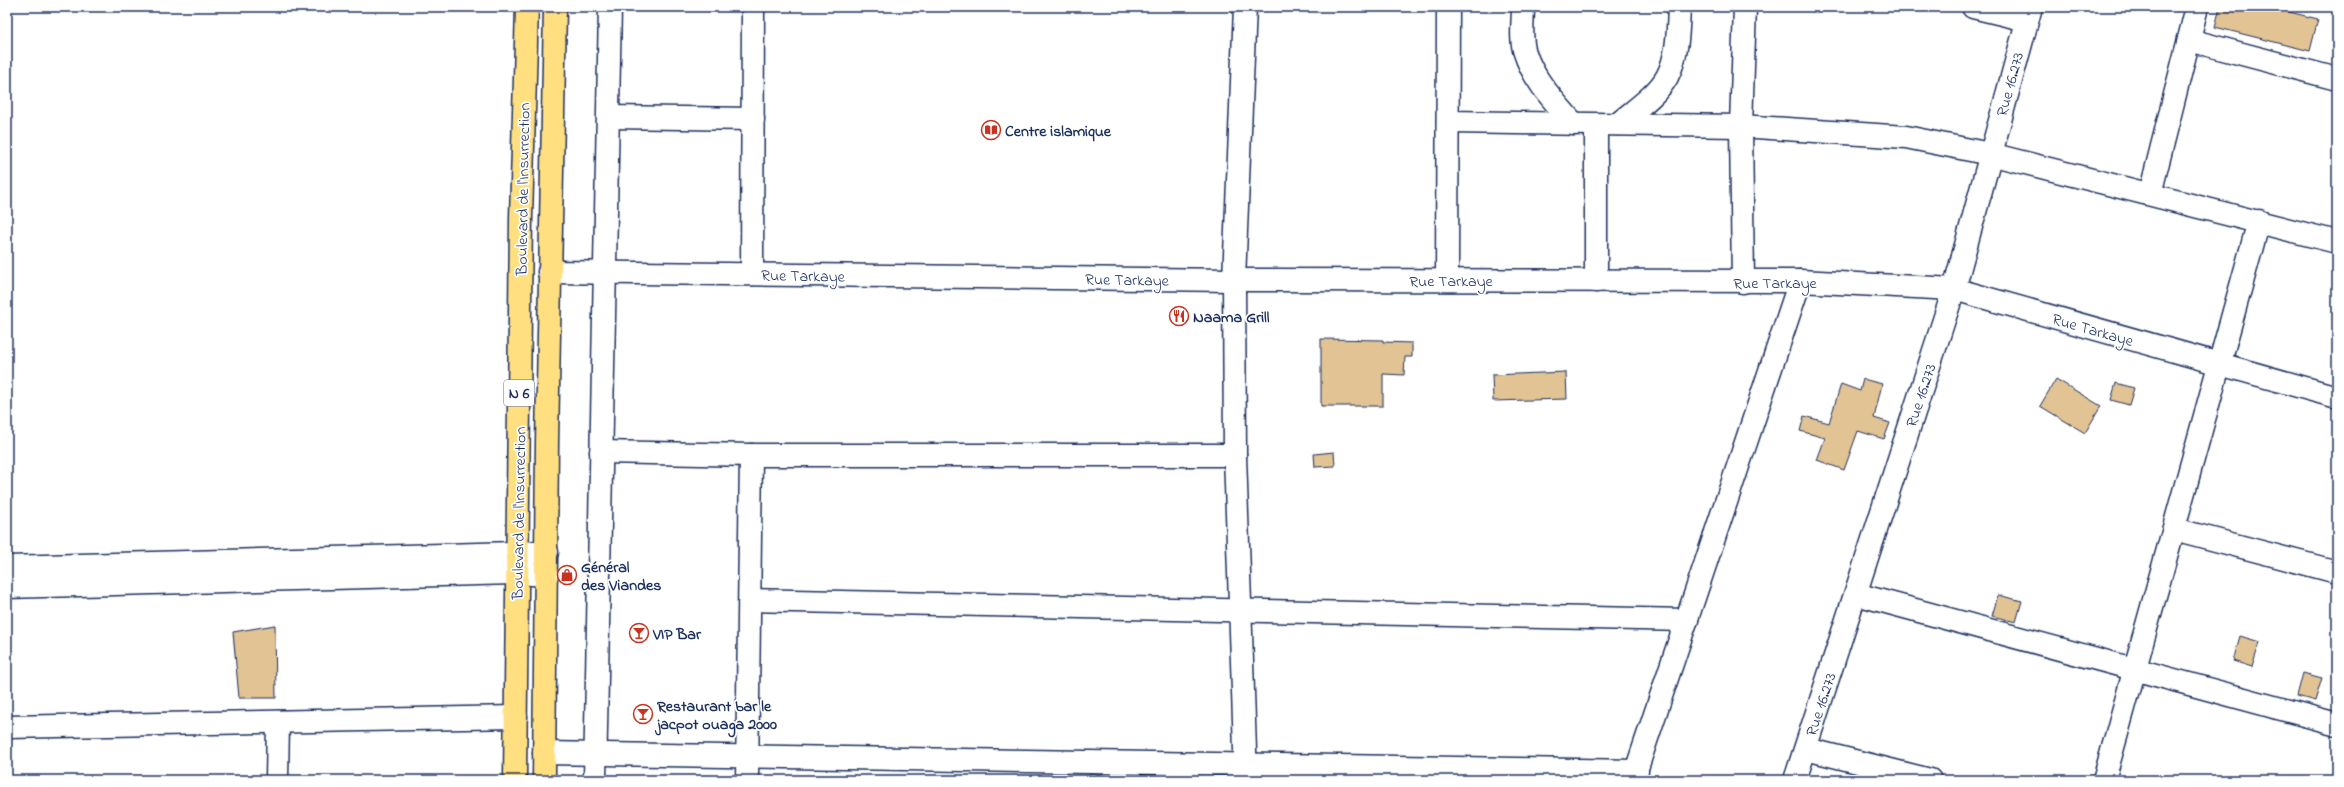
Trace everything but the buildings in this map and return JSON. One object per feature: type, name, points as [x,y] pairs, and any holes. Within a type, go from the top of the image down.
[{"type":"main road","name":"Boulevard de l'Insurrection","points":[[515,780],[521,218],[527,7]]},
{"type":"main road","name":"Boulevard de l'Insurrection","points":[[544,780],[549,272],[555,7]]},
{"type":"street","points":[[595,780],[610,7]]},
{"type":"street","points":[[752,274],[753,7]]},
{"type":"street","points":[[1245,7],[1234,280],[1235,455],[1246,772]]},
{"type":"street","points":[[1448,7],[1448,279]]},
{"type":"street","points":[[1523,7],[1522,39],[1525,53],[1545,90],[1574,124]]},
{"type":"street","points":[[1618,124],[1655,91],[1666,77],[1673,59],[1679,7]]},
{"type":"street","points":[[1743,282],[1741,126],[1745,7]]},
{"type":"street","points":[[1972,7],[2029,14]]},
{"type":"street","points":[[2150,194],[2197,7]]},
{"type":"street","name":"Rue 16.273","points":[[1796,780],[1954,289],[2029,14]]},
{"type":"street","points":[[2189,40],[2337,79]]},
{"type":"street","points":[[609,117],[753,119]]},
{"type":"street","points":[[1448,122],[1741,126],[1906,137],[1990,154],[2337,242]]},
{"type":"street","points":[[1596,125],[1596,281]]},
{"type":"street","points":[[2104,780],[2259,221]]},
{"type":"street","name":"Rue Tarkaye","points":[[549,272],[1234,280],[1448,279],[1743,282],[1800,281],[1954,289],[2337,397]]},
{"type":"street","points":[[544,753],[747,756],[1246,772],[1635,775],[1800,281]]},
{"type":"street","points":[[601,452],[751,455],[1235,455]]},
{"type":"street","points":[[747,780],[751,455]]},
{"type":"street","points":[[2174,529],[2337,572]]},
{"type":"street","points":[[7,567],[547,552]]},
{"type":"street","points":[[7,587],[517,573],[547,575]]},
{"type":"street","points":[[1856,594],[2337,724]]},
{"type":"street","points":[[750,600],[1687,620]]},
{"type":"street","points":[[7,727],[516,717]]},
{"type":"street","points":[[277,780],[278,722]]},
{"type":"street","points":[[1806,749],[1930,780]]},
{"type":"place","name":"Centre islamique","points":[[991,130]]},
{"type":"place","name":"Naama Grill","points":[[1179,316]]},
{"type":"place","name":"Général des Viandes","points":[[567,575]]},
{"type":"place","name":"VIP Bar","points":[[639,633]]},
{"type":"place","name":"Restaurant bar le jacpot ouaga 2000","points":[[643,714]]}]
